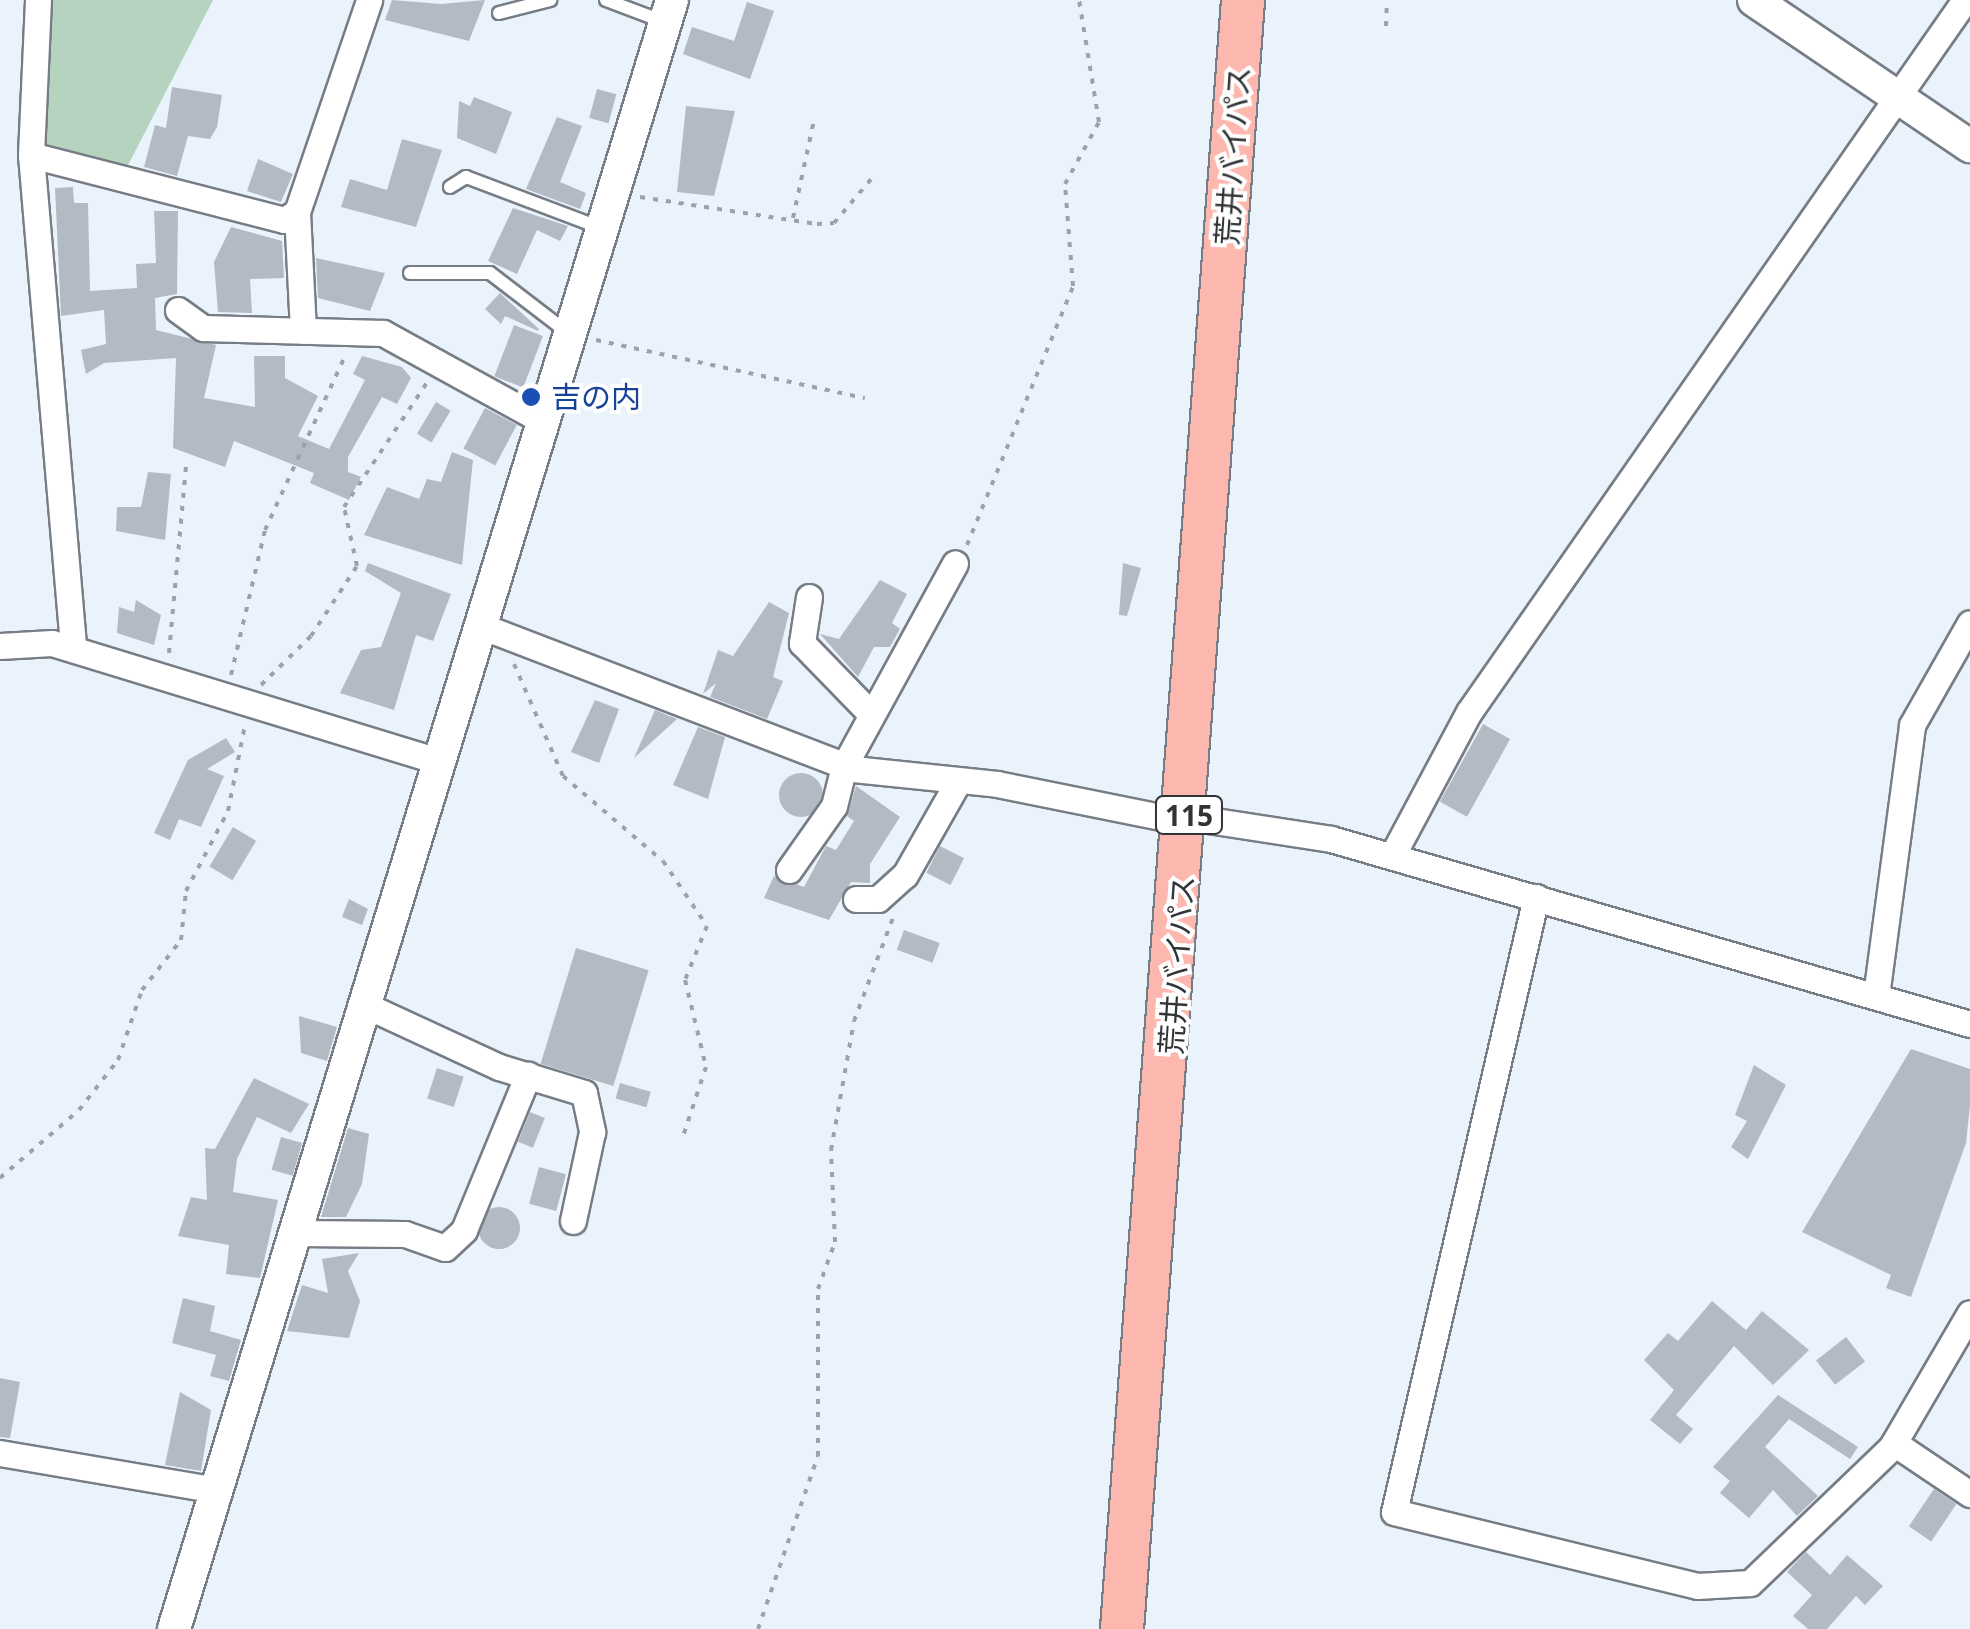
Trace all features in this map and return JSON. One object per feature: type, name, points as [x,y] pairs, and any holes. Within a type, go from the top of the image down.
[{"type":"highway","name":"荒井バイパス","points":[[1122,1629],[1175,817],[1216,0]]},
{"type":"highway","name":"荒井バイパス","points":[[1096,1629],[1175,817],[1243,0]]},
{"type":"street","points":[[38,0],[31,155],[74,650]]},
{"type":"street","points":[[303,331],[297,212],[369,0]]},
{"type":"street","points":[[1754,0],[1970,146]]},
{"type":"street","points":[[1392,856],[1469,712],[1966,0]]},
{"type":"street","points":[[174,1629],[441,762],[490,630],[543,421],[668,11]]},
{"type":"street","points":[[31,155],[275,219],[297,212]]},
{"type":"street","points":[[178,310],[202,328],[354,328],[440,359],[543,421]]},
{"type":"street","points":[[789,870],[834,806],[844,766],[955,564]]},
{"type":"street","points":[[809,598],[802,643],[871,714]]},
{"type":"street","points":[[1876,996],[1912,725],[1970,623]]},
{"type":"street","points":[[490,630],[844,766],[958,780],[1392,856],[1970,1024]]},
{"type":"street","points":[[0,646],[74,650],[441,762]]},
{"type":"street","points":[[856,899],[889,891],[941,823],[958,780]]},
{"type":"street","points":[[1536,897],[1394,1512],[1729,1589],[1750,1583],[1894,1443],[1970,1313]]},
{"type":"street","points":[[367,1006],[528,1075],[584,1093],[591,1106],[572,1221]]},
{"type":"street","points":[[297,1232],[405,1234],[445,1248],[464,1230],[528,1075]]},
{"type":"street","points":[[1894,1443],[1970,1494]]},
{"type":"street","points":[[0,1453],[218,1490]]},
{"type":"lane","points":[[499,13],[515,3],[540,10],[550,0]]},
{"type":"lane","points":[[606,0],[668,11]]},
{"type":"lane","points":[[450,187],[466,177],[600,228]]},
{"type":"lane","points":[[410,273],[490,272],[569,333]]},
{"type":"path","points":[[955,564],[1073,286],[1063,198],[1099,122],[1079,0]]},
{"type":"path","points":[[1386,26],[1388,0]]},
{"type":"path","points":[[793,218],[814,120]]},
{"type":"path","points":[[612,193],[834,222],[872,178]]},
{"type":"path","points":[[0,1178],[108,1077],[142,990],[181,940],[186,891],[218,836],[240,769],[237,699],[265,530],[354,328]]},
{"type":"path","points":[[569,333],[865,398]]},
{"type":"path","points":[[237,699],[311,636],[357,566],[344,507],[440,359]]},
{"type":"path","points":[[166,677],[186,468]]},
{"type":"path","points":[[490,630],[558,769],[663,861],[708,926],[685,980],[706,1066],[683,1136]]},
{"type":"path","points":[[758,1629],[818,1456],[818,1290],[835,1242],[831,1150],[854,1021],[895,910],[889,891]]},
{"type":"green space","points":[[44,0],[213,0],[124,173],[37,151]]},
{"type":"building","points":[[392,0],[441,4],[485,0],[469,41],[385,20]]},
{"type":"building","points":[[747,2],[774,11],[750,79],[683,54],[692,27],[734,41]]},
{"type":"building","points":[[172,87],[222,95],[217,127],[210,139],[188,136],[177,176],[144,167],[155,125],[166,128]]},
{"type":"building","points":[[597,89],[616,94],[609,123],[589,118]]},
{"type":"building","points":[[474,97],[512,112],[496,154],[457,138],[459,101],[470,106]]},
{"type":"building","points":[[686,106],[735,111],[714,196],[677,192]]},
{"type":"building","points":[[557,117],[582,126],[560,182],[586,193],[580,209],[526,189]]},
{"type":"building","points":[[402,139],[442,150],[416,227],[341,207],[350,179],[387,190]]},
{"type":"building","points":[[258,159],[293,174],[281,202],[247,191]]},
{"type":"building","points":[[73,187],[74,203],[88,203],[90,291],[137,288],[136,264],[156,263],[154,211],[178,211],[177,294],[155,298],[156,330],[216,345],[204,398],[255,407],[254,356],[285,356],[285,378],[318,396],[298,436],[329,449],[365,380],[353,374],[362,356],[402,367],[411,378],[397,404],[382,397],[348,457],[348,472],[361,477],[349,500],[310,483],[314,473],[234,441],[225,467],[173,448],[176,358],[104,363],[86,374],[81,350],[106,344],[104,310],[61,316],[55,188]]},
{"type":"building","points":[[513,208],[568,226],[560,241],[537,230],[517,274],[488,261]]},
{"type":"building","points":[[231,227],[282,241],[284,278],[250,279],[252,313],[218,312],[214,262]]},
{"type":"building","points":[[316,258],[385,273],[370,311],[318,298]]},
{"type":"building","points":[[500,293],[538,331],[505,316],[501,324],[485,309]]},
{"type":"building","points":[[514,325],[543,336],[523,387],[494,376]]},
{"type":"building","points":[[436,402],[451,411],[432,442],[417,434]]},
{"type":"building","points":[[485,408],[517,425],[495,466],[463,449]]},
{"type":"building","points":[[452,452],[473,460],[462,565],[364,535],[387,487],[419,499],[427,479],[441,482]]},
{"type":"building","points":[[148,472],[171,474],[165,540],[116,531],[117,507],[141,507]]},
{"type":"building","points":[[368,563],[451,594],[433,641],[416,635],[394,710],[340,693],[361,650],[381,647],[401,593],[365,571]]},
{"type":"building","points":[[1123,563],[1141,568],[1127,616],[1119,615]]},
{"type":"building","points":[[880,580],[907,594],[892,623],[900,629],[890,647],[874,647],[858,677],[820,634],[839,639]]},
{"type":"building","points":[[136,600],[161,615],[154,645],[117,633],[119,607],[134,612]]},
{"type":"building","points":[[769,602],[789,613],[773,677],[783,681],[767,719],[710,697],[716,683],[703,694],[718,650],[733,656]]},
{"type":"building","points":[[595,700],[619,709],[599,763],[571,752]]},
{"type":"building","points":[[655,710],[677,719],[634,758]]},
{"type":"building","points":[[1483,724],[1510,739],[1467,817],[1440,802]]},
{"type":"building","points":[[698,727],[725,737],[708,799],[673,785]]},
{"type":"building","points":[[226,738],[235,752],[207,769],[224,776],[201,827],[179,819],[170,840],[154,833],[188,760]]},
{"type":"building","points":[[801,773],[816,780],[823,795],[816,810],[801,817],[786,810],[779,795],[786,780]]},
{"type":"building","points":[[856,786],[900,817],[870,864],[870,883],[851,882],[829,920],[764,898],[774,876],[804,887],[826,846],[836,850],[854,821],[847,816]]},
{"type":"building","points":[[233,827],[256,841],[232,880],[209,866]]},
{"type":"building","points":[[940,846],[964,858],[950,885],[926,873]]},
{"type":"building","points":[[349,899],[368,909],[362,925],[342,917]]},
{"type":"building","points":[[904,930],[940,943],[933,963],[897,950]]},
{"type":"building","points":[[576,948],[649,970],[613,1086],[541,1064]]},
{"type":"building","points":[[299,1016],[337,1027],[327,1061],[301,1053]]},
{"type":"building","points":[[1911,1049],[1970,1069],[1970,1105],[1966,1143],[1911,1297],[1886,1288],[1891,1275],[1802,1232]]},
{"type":"building","points":[[1754,1065],[1786,1085],[1748,1159],[1731,1147],[1747,1121],[1735,1115]]},
{"type":"building","points":[[437,1068],[464,1077],[454,1107],[427,1098]]},
{"type":"building","points":[[254,1078],[309,1104],[291,1133],[257,1117],[237,1159],[233,1192],[278,1200],[260,1278],[226,1274],[229,1245],[178,1236],[191,1197],[207,1200],[205,1148],[215,1149]]},
{"type":"building","points":[[620,1083],[651,1092],[646,1107],[616,1098]]},
{"type":"building","points":[[530,1112],[545,1118],[533,1148],[518,1142]]},
{"type":"building","points":[[348,1128],[369,1134],[362,1184],[346,1217],[321,1217]]},
{"type":"building","points":[[281,1137],[302,1143],[293,1176],[272,1170]]},
{"type":"building","points":[[539,1167],[566,1174],[556,1211],[529,1204]]},
{"type":"building","points":[[499,1207],[514,1213],[520,1228],[514,1243],[499,1249],[484,1243],[478,1228],[484,1213]]},
{"type":"building","points":[[359,1253],[348,1271],[360,1301],[349,1338],[287,1331],[302,1285],[328,1293],[322,1259]]},
{"type":"building","points":[[183,1298],[215,1306],[210,1331],[241,1340],[229,1381],[210,1376],[216,1355],[172,1343]]},
{"type":"building","points":[[1712,1301],[1746,1330],[1762,1311],[1809,1350],[1773,1385],[1734,1346],[1676,1415],[1693,1429],[1680,1444],[1650,1420],[1674,1390],[1644,1360],[1668,1333],[1678,1341]]},
{"type":"building","points":[[1846,1337],[1865,1361],[1835,1385],[1816,1360]]},
{"type":"building","points":[[0,1378],[20,1382],[10,1438],[0,1437]]},
{"type":"building","points":[[180,1392],[211,1410],[201,1471],[165,1465]]},
{"type":"building","points":[[1778,1395],[1858,1447],[1850,1459],[1789,1419],[1765,1447],[1818,1496],[1797,1516],[1773,1490],[1749,1518],[1720,1493],[1730,1481],[1713,1467]]},
{"type":"building","points":[[1934,1489],[1956,1504],[1931,1541],[1909,1526]]},
{"type":"building","points":[[1806,1552],[1830,1575],[1847,1555],[1883,1586],[1865,1605],[1856,1596],[1827,1629],[1808,1629],[1793,1616],[1812,1595],[1787,1572]]},
{"type":"place","name":"吉の内","points":[[531,397]]}]
